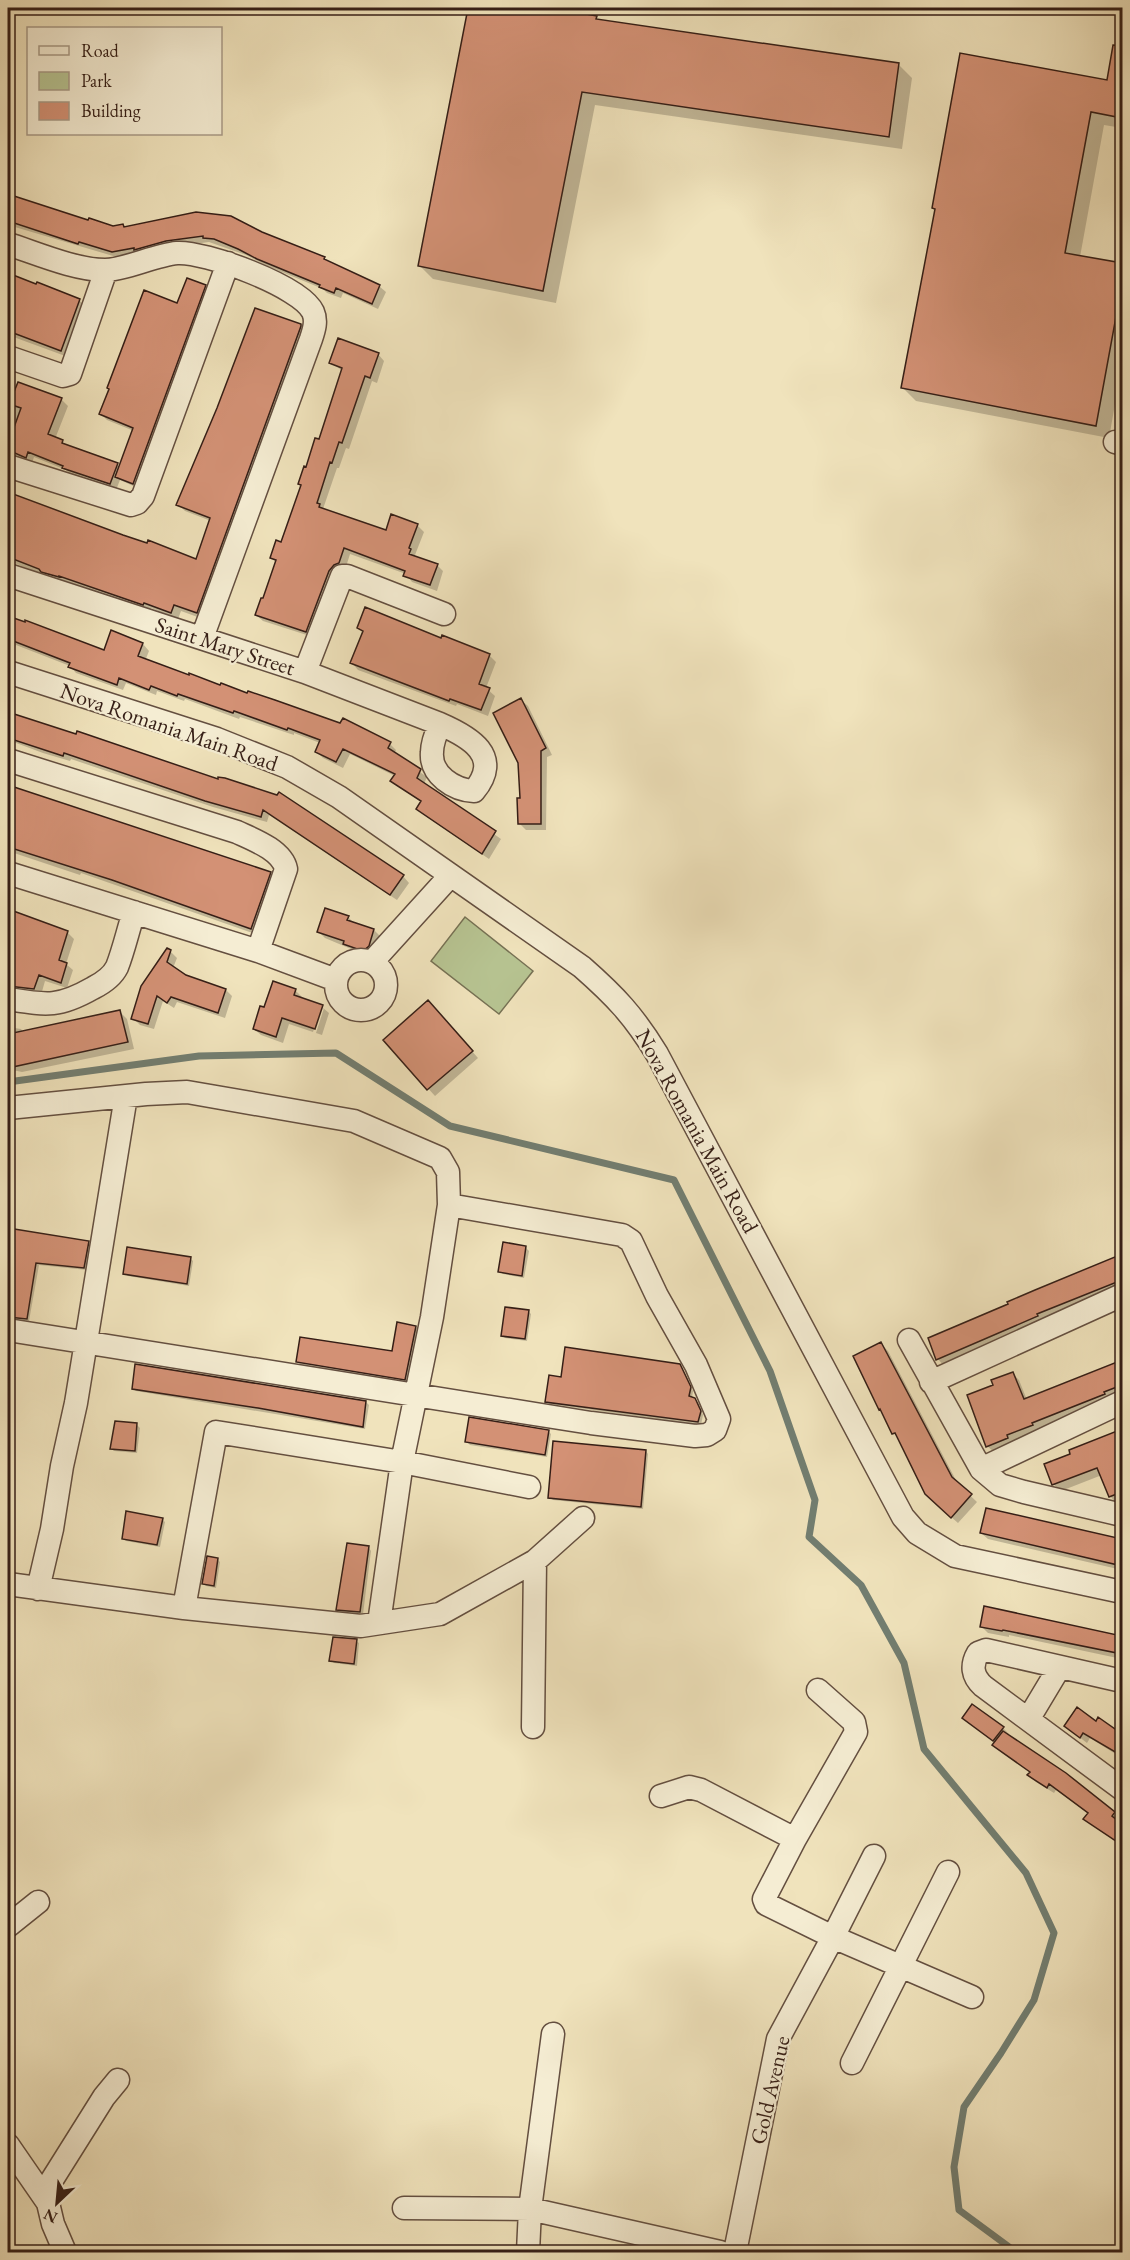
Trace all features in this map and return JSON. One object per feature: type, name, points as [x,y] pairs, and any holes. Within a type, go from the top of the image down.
[{"type":"street","points":[[8,244],[63,262],[106,270],[178,253],[196,254],[228,263],[270,280],[308,304],[314,313],[315,325],[202,638]]},
{"type":"street","points":[[8,466],[131,505],[137,503],[143,496],[228,263]]},
{"type":"street","points":[[8,357],[63,376],[70,374],[106,270]]},
{"type":"street","name":"Saint Mary Street","points":[[8,575],[305,672],[440,724]]},
{"type":"street","points":[[305,672],[342,576],[444,614]]},
{"type":"street","name":"Nova Romania Main Road","points":[[8,672],[217,739],[287,767],[339,797],[582,967],[612,993],[637,1022],[657,1054],[903,1517],[917,1533],[955,1556],[1122,1592]]},
{"type":"street","points":[[8,760],[237,832],[267,846],[285,864],[285,874],[258,951]]},
{"type":"street","points":[[8,873],[258,951],[336,980]]},
{"type":"street","points":[[372,962],[450,876]]},
{"type":"street","points":[[8,999],[41,1005],[56,1004],[73,1000],[107,981],[116,968],[134,912]]},
{"type":"street","points":[[363,960],[372,962],[383,973],[386,990],[384,998],[371,1009],[354,1010],[339,998],[336,980],[345,965],[363,960]]},
{"type":"street","points":[[8,1108],[187,1092],[354,1120],[440,1158],[448,1172],[449,1205],[418,1394],[402,1462],[379,1623]]},
{"type":"street","points":[[38,1589],[52,1529],[86,1341],[126,1096]]},
{"type":"street","points":[[8,1330],[591,1423],[695,1436],[707,1435],[715,1430],[719,1419],[696,1365],[657,1296],[631,1241],[622,1235],[449,1205]]},
{"type":"street","points":[[931,1382],[1122,1295]]},
{"type":"street","points":[[909,1340],[981,1469],[1000,1485],[1122,1514]]},
{"type":"street","points":[[981,1469],[1122,1402]]},
{"type":"street","points":[[184,1608],[216,1432],[402,1462],[528,1486]]},
{"type":"street","points":[[8,1584],[184,1608],[361,1626],[440,1614],[535,1561],[583,1518]]},
{"type":"street","points":[[533,1727],[535,1561]]},
{"type":"street","points":[[1122,1681],[986,1650],[978,1653],[973,1666],[977,1680],[1122,1789]]},
{"type":"street","points":[[1029,1718],[1059,1668]]},
{"type":"street","points":[[818,1690],[854,1722],[856,1732],[795,1839],[764,1899],[766,1904],[833,1937],[972,1997]]},
{"type":"street","points":[[661,1796],[689,1787],[701,1790],[795,1839]]},
{"type":"street","name":"Gold Avenue","points":[[735,2253],[778,2039],[874,1856]]},
{"type":"street","points":[[852,2063],[948,1872]]},
{"type":"street","points":[[8,1926],[38,1902]]},
{"type":"street","points":[[528,2253],[530,2209],[553,2034]]},
{"type":"street","points":[[65,2253],[53,2224],[48,2203],[50,2183],[104,2097],[118,2080]]},
{"type":"street","points":[[8,2145],[48,2203]]},
{"type":"street","points":[[404,2208],[530,2209],[720,2253]]},
{"type":"green space","points":[[465,917],[533,971],[499,1014],[431,961]]},
{"type":"building","points":[[468,8],[554,8],[597,16],[596,19],[899,63],[889,137],[582,92],[543,291],[418,266]]},
{"type":"building","points":[[1113,45],[1122,46],[1122,118],[1091,112],[1065,253],[1122,263],[1122,284],[1096,426],[901,388],[935,209],[932,208],[960,53],[1107,80]]},
{"type":"building","points":[[14,196],[113,226],[123,224],[124,227],[196,212],[231,216],[262,232],[325,257],[324,259],[380,285],[372,304],[336,288],[334,293],[319,287],[320,285],[214,239],[203,238],[203,236],[166,241],[134,250],[134,248],[112,252],[79,242],[78,244],[8,221],[8,198],[13,199]]},
{"type":"building","points":[[8,273],[80,299],[61,351],[8,331]]},
{"type":"building","points":[[187,278],[206,285],[133,484],[115,477],[133,428],[99,414],[144,290],[177,303]]},
{"type":"building","points":[[255,308],[301,324],[301,326],[197,613],[174,605],[171,613],[144,603],[143,605],[41,572],[39,569],[8,557],[8,492],[123,535],[147,543],[148,540],[196,559],[210,518],[176,505],[217,408]]},
{"type":"building","points":[[338,338],[379,353],[370,378],[365,376],[342,443],[339,442],[332,463],[330,462],[317,503],[320,504],[319,507],[386,530],[391,514],[418,524],[409,554],[438,564],[430,585],[403,576],[405,571],[344,548],[339,563],[329,571],[306,632],[255,615],[276,560],[270,558],[276,540],[281,542],[301,485],[298,484],[304,466],[306,467],[315,438],[319,439],[342,368],[329,363]]},
{"type":"building","points":[[18,382],[62,398],[48,434],[63,440],[62,443],[118,463],[110,484],[62,468],[63,466],[28,452],[26,458],[8,450],[21,408],[9,404]]},
{"type":"building","points":[[365,607],[441,638],[442,635],[490,654],[479,684],[490,688],[481,710],[450,699],[449,701],[350,663],[363,631],[357,628]]},
{"type":"building","points":[[8,616],[25,622],[25,620],[104,650],[111,630],[143,643],[138,656],[189,675],[189,673],[247,693],[248,691],[340,723],[343,718],[391,742],[388,748],[421,769],[417,778],[496,831],[482,854],[416,809],[421,801],[390,781],[395,774],[343,749],[336,762],[315,752],[320,740],[288,728],[287,730],[151,686],[149,690],[119,678],[117,685],[68,667],[70,663],[8,639]]},
{"type":"building","points":[[521,698],[546,748],[541,751],[541,824],[518,824],[517,798],[520,798],[518,763],[493,713]]},
{"type":"building","points":[[8,712],[76,734],[77,731],[218,779],[218,777],[225,778],[277,795],[279,792],[404,875],[390,895],[263,810],[261,817],[205,801],[64,753],[63,756],[8,738]]},
{"type":"building","points":[[8,785],[271,872],[251,929],[112,880],[8,847]]},
{"type":"building","points":[[325,908],[349,916],[347,920],[374,929],[369,946],[363,951],[343,944],[344,941],[317,932]]},
{"type":"building","points":[[8,909],[68,931],[59,960],[67,963],[61,983],[39,975],[34,989],[8,986]]},
{"type":"building","points":[[167,948],[171,950],[167,962],[186,975],[226,989],[218,1013],[171,997],[167,1003],[157,996],[148,1024],[131,1019],[141,986]]},
{"type":"building","points":[[273,981],[296,989],[294,995],[323,1005],[315,1029],[282,1018],[276,1037],[253,1029],[260,1006],[264,1007]]},
{"type":"building","points":[[428,1000],[473,1051],[427,1090],[383,1040]]},
{"type":"building","points":[[120,1010],[128,1042],[8,1068],[8,1034]]},
{"type":"building","points":[[8,1228],[89,1241],[84,1268],[36,1263],[27,1319],[8,1317]]},
{"type":"building","points":[[503,1242],[526,1246],[522,1276],[498,1272]]},
{"type":"building","points":[[127,1247],[191,1257],[187,1284],[123,1274]]},
{"type":"building","points":[[1122,1254],[1122,1280],[1037,1314],[1038,1316],[936,1360],[928,1338]]},
{"type":"building","points":[[505,1307],[529,1310],[525,1339],[501,1336]]},
{"type":"building","points":[[397,1322],[416,1326],[405,1380],[296,1362],[300,1337],[392,1351]]},
{"type":"building","points":[[881,1342],[952,1477],[972,1494],[951,1518],[925,1494],[895,1433],[892,1434],[879,1410],[853,1356]]},
{"type":"building","points":[[565,1347],[680,1364],[691,1387],[689,1396],[695,1398],[701,1411],[698,1422],[545,1402],[549,1375],[561,1377]]},
{"type":"building","points":[[1122,1360],[1122,1385],[1032,1423],[1033,1425],[1007,1435],[1008,1438],[986,1447],[967,1395],[993,1385],[991,1380],[1013,1372],[1024,1399]]},
{"type":"building","points":[[135,1364],[366,1401],[363,1427],[132,1389]]},
{"type":"building","points":[[469,1417],[549,1430],[545,1455],[465,1442]]},
{"type":"building","points":[[115,1421],[137,1423],[135,1451],[110,1449]]},
{"type":"building","points":[[1122,1429],[1122,1492],[1109,1497],[1097,1468],[1052,1485],[1044,1464],[1070,1454],[1069,1450]]},
{"type":"building","points":[[553,1441],[646,1450],[641,1507],[548,1498]]},
{"type":"building","points":[[986,1508],[1122,1539],[1118,1565],[980,1533]]},
{"type":"building","points":[[126,1511],[163,1518],[157,1545],[122,1539]]},
{"type":"building","points":[[347,1543],[369,1546],[360,1612],[336,1610]]},
{"type":"building","points":[[207,1556],[218,1558],[214,1586],[202,1584]]},
{"type":"building","points":[[984,1606],[1122,1636],[1122,1654],[980,1627]]},
{"type":"building","points":[[333,1637],[357,1639],[354,1664],[329,1661]]},
{"type":"building","points":[[972,1704],[1004,1727],[993,1741],[962,1718]]},
{"type":"building","points":[[1077,1707],[1096,1721],[1098,1717],[1122,1734],[1122,1756],[1083,1733],[1080,1738],[1064,1726]]},
{"type":"building","points":[[1003,1731],[1066,1773],[1115,1812],[1112,1816],[1122,1824],[1122,1845],[1083,1819],[1088,1813],[1049,1784],[1047,1788],[1027,1775],[1030,1772],[992,1745]]},
{"type":"waterway","points":[[8,1082],[199,1056],[336,1053],[450,1126],[674,1180],[770,1371],[815,1500],[809,1537],[861,1585],[904,1663],[924,1749],[1026,1873],[1054,1933],[1034,2000],[964,2107],[954,2167],[959,2210],[1016,2252]]}]
